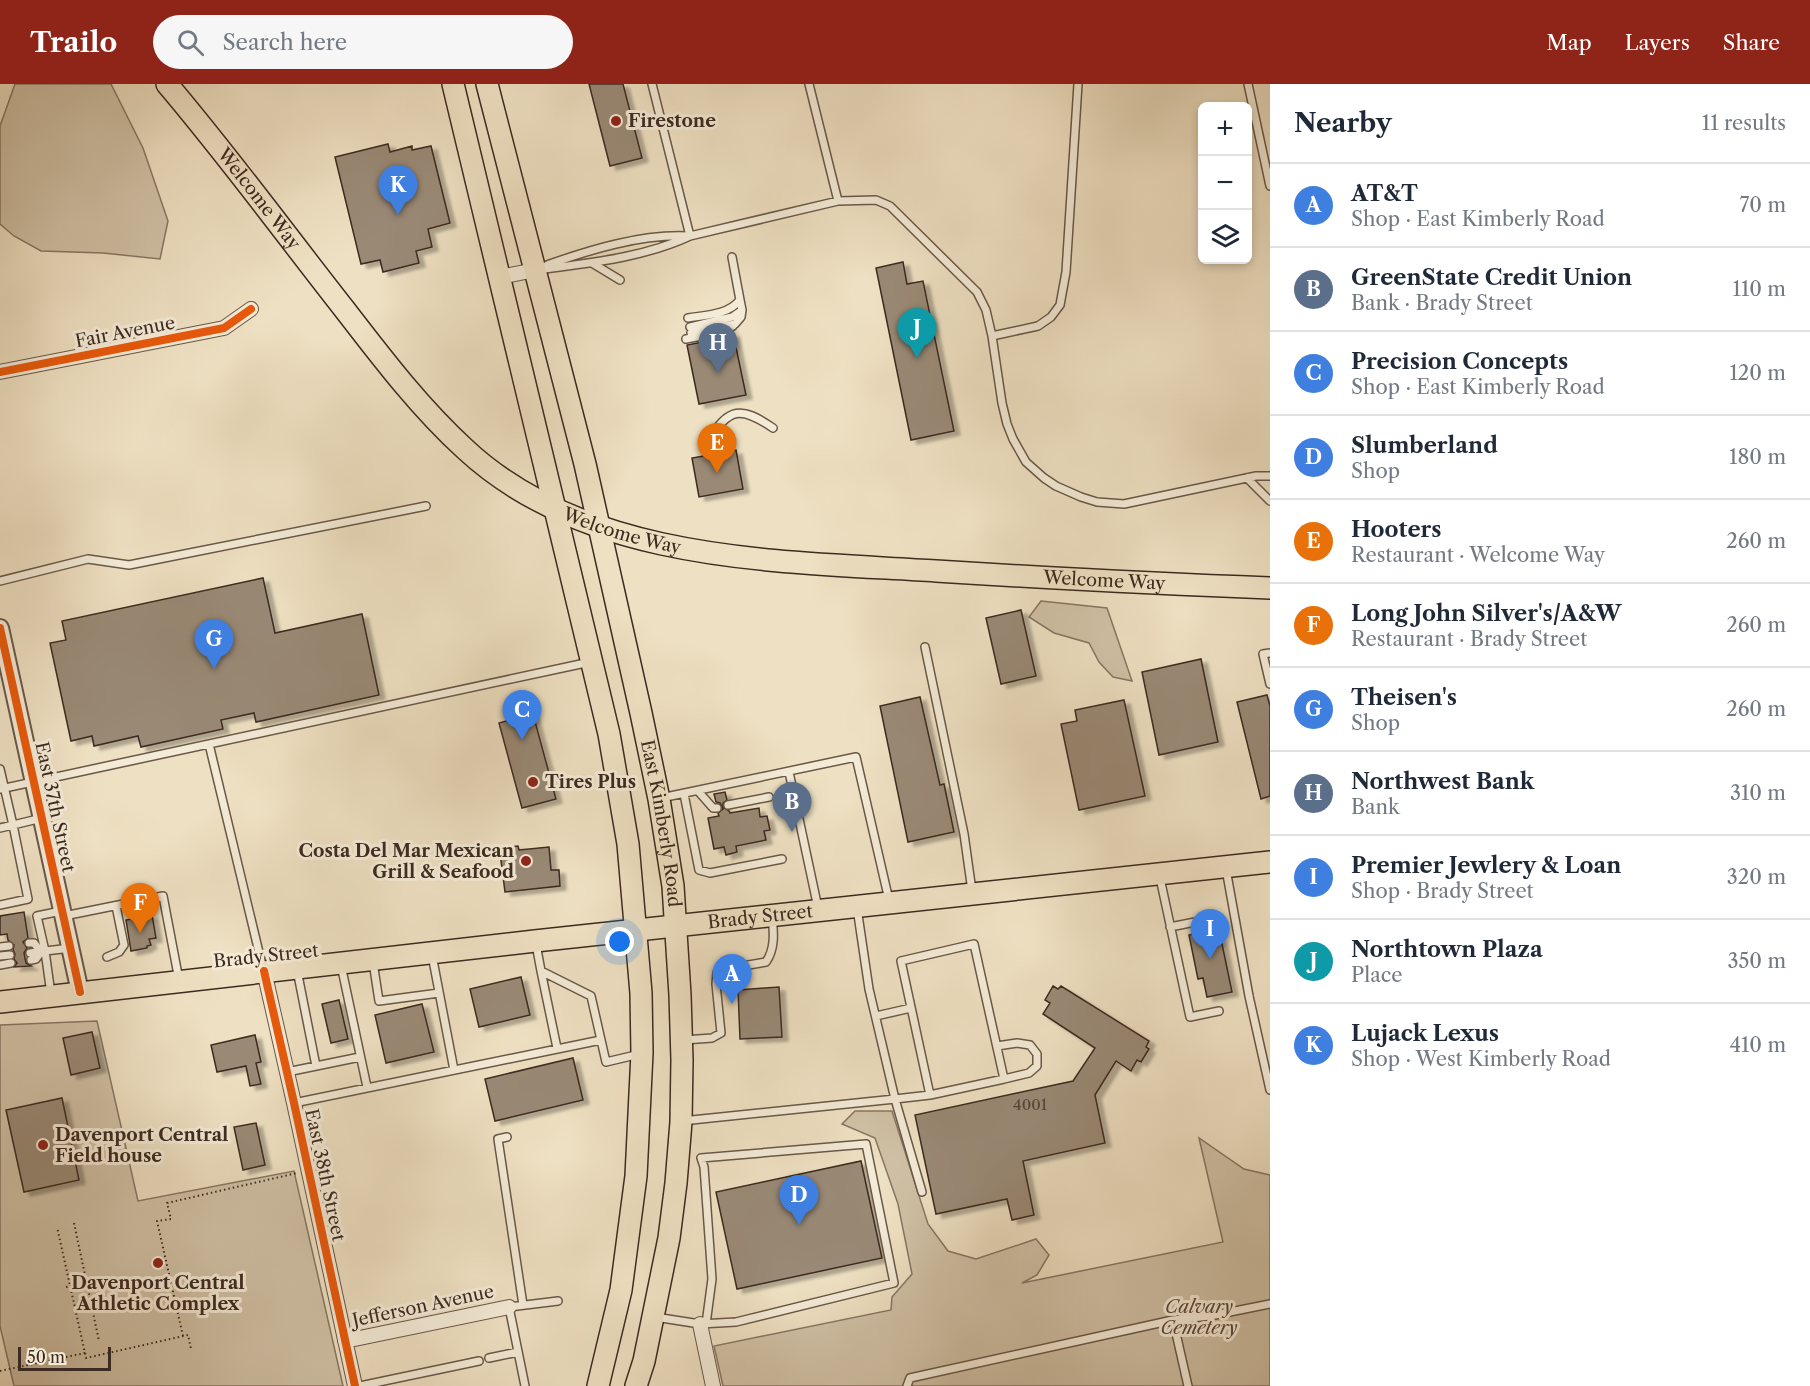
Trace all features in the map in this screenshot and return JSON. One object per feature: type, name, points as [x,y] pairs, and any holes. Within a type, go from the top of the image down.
[{"type":"main road","name":"Welcome Way","points":[[167,84],[382,358],[430,413],[464,449],[491,471],[570,517],[626,536],[749,557],[1039,578],[1270,588]]},
{"type":"main road","name":"East Kimberly Road","points":[[453,84],[609,734],[628,844],[637,930],[642,1053],[636,1176],[621,1290],[598,1386]]},
{"type":"main road","name":"East Kimberly Road","points":[[487,84],[585,464],[659,799],[673,886],[682,1041],[681,1122],[669,1238],[644,1361],[636,1386]]},
{"type":"main road","name":"Brady Street","points":[[0,1002],[535,941],[1270,862]]},
{"type":"street","points":[[500,277],[535,270]]},
{"type":"street","name":"Fair Avenue","points":[[0,372],[224,328],[251,309]]},
{"type":"street","name":"East 37th Street","points":[[0,628],[3,654],[34,781],[80,992]]},
{"type":"street","name":"East 38th Street","points":[[264,971],[355,1386]]},
{"type":"street","name":"Jefferson Avenue","points":[[345,1341],[509,1307]]},
{"type":"street","points":[[703,1324],[713,1386]]},
{"type":"lane","points":[[652,84],[690,236]]},
{"type":"lane","points":[[810,84],[838,201]]},
{"type":"lane","points":[[992,336],[1038,326],[1052,317],[1060,305],[1066,272],[1078,84]]},
{"type":"lane","points":[[1248,84],[1270,186]]},
{"type":"lane","points":[[535,270],[592,263],[669,246],[690,236],[838,201],[876,200],[890,206],[977,292],[986,310],[1002,403],[1013,439],[1026,462],[1056,486],[1097,502],[1124,504],[1247,478],[1270,476]]},
{"type":"lane","points":[[535,270],[583,252],[666,235],[690,236]]},
{"type":"lane","points":[[732,257],[741,300],[742,310],[741,317],[735,324],[689,333],[732,317],[742,310]]},
{"type":"lane","points":[[592,263],[620,280]]},
{"type":"lane","points":[[688,318],[723,312],[741,300]]},
{"type":"lane","points":[[708,441],[724,418],[744,413],[758,418],[773,428]]},
{"type":"lane","points":[[1247,478],[1270,501]]},
{"type":"lane","points":[[0,581],[88,559],[129,565],[426,506]]},
{"type":"lane","points":[[925,647],[964,834],[972,893]]},
{"type":"lane","points":[[1270,653],[1263,654],[1270,684]]},
{"type":"lane","points":[[2,788],[592,662]]},
{"type":"lane","points":[[209,744],[264,971]]},
{"type":"lane","points":[[659,799],[856,757],[890,902]]},
{"type":"lane","points":[[0,769],[2,788],[13,825],[28,899],[0,905]]},
{"type":"lane","points":[[789,772],[818,910]]},
{"type":"lane","points":[[698,791],[713,808],[717,808]]},
{"type":"lane","points":[[684,794],[699,870],[710,873],[782,858]]},
{"type":"lane","points":[[728,805],[769,797]]},
{"type":"lane","points":[[0,828],[42,818]]},
{"type":"lane","points":[[1225,867],[1249,996],[1270,1090]]},
{"type":"lane","points":[[1159,875],[1190,1017],[1219,1011]]},
{"type":"lane","points":[[51,996],[37,916],[116,906],[163,896],[179,981]]},
{"type":"lane","points":[[107,957],[120,952],[124,945],[116,906]]},
{"type":"lane","points":[[857,906],[869,989],[895,1099],[922,1192]]},
{"type":"lane","points":[[682,1041],[712,1038],[721,1033],[717,973],[731,968],[766,962],[771,956],[775,934],[772,915]]},
{"type":"lane","points":[[1170,927],[1200,921]]},
{"type":"lane","points":[[535,941],[557,1048]]},
{"type":"lane","points":[[29,944],[34,943],[43,952]]},
{"type":"lane","points":[[930,1095],[901,961],[974,944],[1004,1079]]},
{"type":"lane","points":[[0,947],[9,946]]},
{"type":"lane","points":[[30,956],[71,948]]},
{"type":"lane","points":[[431,953],[454,1070]]},
{"type":"lane","points":[[0,956],[10,955]]},
{"type":"lane","points":[[372,959],[379,1001],[439,993]]},
{"type":"lane","points":[[0,965],[11,963]]},
{"type":"lane","points":[[340,963],[367,1088]]},
{"type":"lane","points":[[296,968],[316,1066]]},
{"type":"lane","points":[[541,971],[591,996],[606,1062],[642,1053]]},
{"type":"lane","points":[[876,1016],[911,1008]]},
{"type":"lane","points":[[294,1103],[601,1040]]},
{"type":"lane","points":[[681,1122],[930,1095],[1029,1073],[1037,1066],[1037,1054],[1030,1045],[1017,1043],[997,1046]]},
{"type":"lane","points":[[287,1072],[360,1057]]},
{"type":"lane","points":[[507,1137],[498,1139],[523,1305]]},
{"type":"lane","points":[[652,1317],[703,1324],[736,1322],[894,1283],[866,1144],[701,1158],[704,1167],[712,1279],[703,1324]]},
{"type":"lane","points":[[525,1386],[509,1307],[558,1300]]},
{"type":"lane","points":[[907,1386],[910,1378],[1173,1320],[1210,1316],[1270,1304]]},
{"type":"lane","points":[[1173,1320],[1188,1386]]},
{"type":"lane","points":[[489,1358],[518,1352]]},
{"type":"lane","points":[[360,1386],[478,1361]]},
{"type":"path","points":[[183,1336],[157,1221],[171,1219],[167,1203],[309,1171]]},
{"type":"path","points":[[74,1223],[99,1341]]},
{"type":"path","points":[[57,1227],[86,1358],[188,1335],[191,1349]]},
{"type":"path","points":[[66,1287],[88,1282]]},
{"type":"path","points":[[0,1371],[85,1353]]},
{"type":"green space","points":[[15,84],[111,84],[143,148],[168,221],[160,259],[103,253],[41,251],[14,236],[0,224],[0,126]]},
{"type":"green space","points":[[1041,601],[1107,608],[1132,681],[1113,677],[1099,662],[1089,643],[1054,633],[1029,617]]},
{"type":"green space","name":"Davenport Central Athletic Complex","points":[[97,1021],[138,1201],[294,1171],[343,1386],[14,1386],[0,1326],[0,1025]]},
{"type":"green space","name":"Calvary Cemetery","points":[[855,1111],[892,1111],[928,1224],[948,1251],[976,1259],[1036,1239],[1049,1255],[1037,1275],[1022,1283],[1223,1242],[1199,1138],[1244,1169],[1270,1175],[1270,1386],[723,1386],[714,1346],[891,1310],[892,1297],[912,1274],[898,1204],[875,1138],[842,1124]]},
{"type":"building","name":"Firestone","points":[[589,84],[623,84],[642,158],[610,166]]},
{"type":"building","points":[[388,144],[390,152],[412,146],[412,150],[431,146],[450,223],[428,229],[432,247],[416,251],[419,263],[383,272],[380,260],[361,264],[335,157]]},
{"type":"building","points":[[903,262],[907,284],[923,281],[954,431],[911,440],[876,268]]},
{"type":"building","points":[[733,333],[746,395],[699,404],[687,345],[723,338]]},
{"type":"building","points":[[736,450],[743,489],[699,497],[692,458]]},
{"type":"building","points":[[263,578],[275,633],[362,614],[379,695],[256,722],[254,713],[221,720],[223,729],[141,747],[138,736],[94,746],[92,736],[71,741],[50,643],[66,640],[62,621]]},
{"type":"building","points":[[1021,610],[1036,676],[1001,684],[986,618]]},
{"type":"building","points":[[1201,659],[1218,742],[1159,755],[1142,672]]},
{"type":"building","points":[[1267,695],[1270,706],[1270,796],[1261,799],[1237,702]]},
{"type":"building","points":[[920,697],[940,785],[944,784],[954,832],[908,842],[880,706]]},
{"type":"building","points":[[1124,700],[1145,796],[1079,810],[1061,724],[1077,721],[1075,710]]},
{"type":"building","points":[[533,714],[556,799],[522,808],[499,723]]},
{"type":"building","points":[[725,792],[727,800],[723,803],[723,807],[730,813],[759,808],[760,817],[767,816],[770,830],[764,831],[766,840],[736,846],[737,852],[726,855],[724,847],[714,849],[708,818],[719,816],[718,813],[723,809],[720,803],[716,802],[714,794]]},
{"type":"building","name":"Costa Del Mar Mexican Grill & Seafood","points":[[518,846],[519,850],[549,847],[551,870],[559,870],[560,886],[505,892],[500,853],[510,852],[509,847]]},
{"type":"building","points":[[24,912],[28,938],[23,942],[27,948],[24,953],[26,963],[31,966],[14,967],[17,963],[14,959],[14,945],[8,940],[7,934],[0,935],[0,916]]},
{"type":"building","points":[[152,915],[156,938],[149,939],[151,945],[147,948],[131,951],[126,920]]},
{"type":"building","points":[[1210,930],[1212,941],[1221,939],[1232,992],[1207,997],[1203,978],[1198,979],[1189,935]]},
{"type":"building","points":[[521,977],[530,1015],[479,1027],[470,989]]},
{"type":"building","points":[[1053,986],[1058,989],[1061,986],[1149,1041],[1146,1047],[1149,1049],[1141,1062],[1137,1060],[1131,1071],[1116,1061],[1095,1095],[1105,1143],[1023,1161],[1034,1215],[1012,1220],[1007,1199],[936,1214],[915,1115],[1073,1081],[1095,1048],[1043,1014],[1050,1003],[1045,1000]]},
{"type":"building","points":[[779,987],[782,1037],[740,1039],[738,990]]},
{"type":"building","points":[[339,1000],[348,1039],[331,1043],[322,1004]]},
{"type":"building","points":[[422,1004],[434,1052],[386,1063],[375,1015]]},
{"type":"building","points":[[92,1032],[100,1068],[71,1075],[63,1038]]},
{"type":"building","points":[[255,1035],[261,1062],[256,1063],[261,1084],[250,1086],[246,1066],[217,1072],[211,1045]]},
{"type":"building","points":[[573,1058],[583,1100],[495,1121],[485,1079]]},
{"type":"building","name":"Davenport Central Field house","points":[[62,1098],[79,1180],[24,1192],[6,1110]]},
{"type":"building","points":[[256,1123],[265,1165],[243,1170],[234,1127]]},
{"type":"building","points":[[861,1161],[882,1258],[737,1289],[716,1192]]},
{"type":"cycle path","points":[[0,372],[224,328],[251,309]]},
{"type":"cycle path","points":[[0,628],[80,992]]},
{"type":"cycle path","points":[[264,971],[355,1386]]},
{"type":"place","name":"Firestone","points":[[616,121]]},
{"type":"place","name":"Lujack Lexus","points":[[398,215]]},
{"type":"place","name":"Northtown Plaza","points":[[917,358]]},
{"type":"place","name":"Northwest Bank","points":[[718,373]]},
{"type":"place","name":"Hooters","points":[[717,473]]},
{"type":"place","name":"Theisen's","points":[[214,669]]},
{"type":"place","name":"Precision Concepts","points":[[522,740]]},
{"type":"place","name":"Tires Plus","points":[[533,782]]},
{"type":"place","name":"GreenState Credit Union","points":[[792,832]]},
{"type":"place","name":"Costa Del Mar Mexican Grill & Seafood","points":[[526,861]]},
{"type":"place","name":"Long John Silver's/A&W","points":[[140,933]]},
{"type":"place","name":"Premier Jewlery & Loan","points":[[1210,959]]},
{"type":"place","name":"AT&T","points":[[732,1004]]},
{"type":"place","name":"Davenport Central Field house","points":[[43,1145]]},
{"type":"place","name":"Slumberland","points":[[799,1225]]},
{"type":"place","name":"Davenport Central Athletic Complex","points":[[158,1263]]}]
